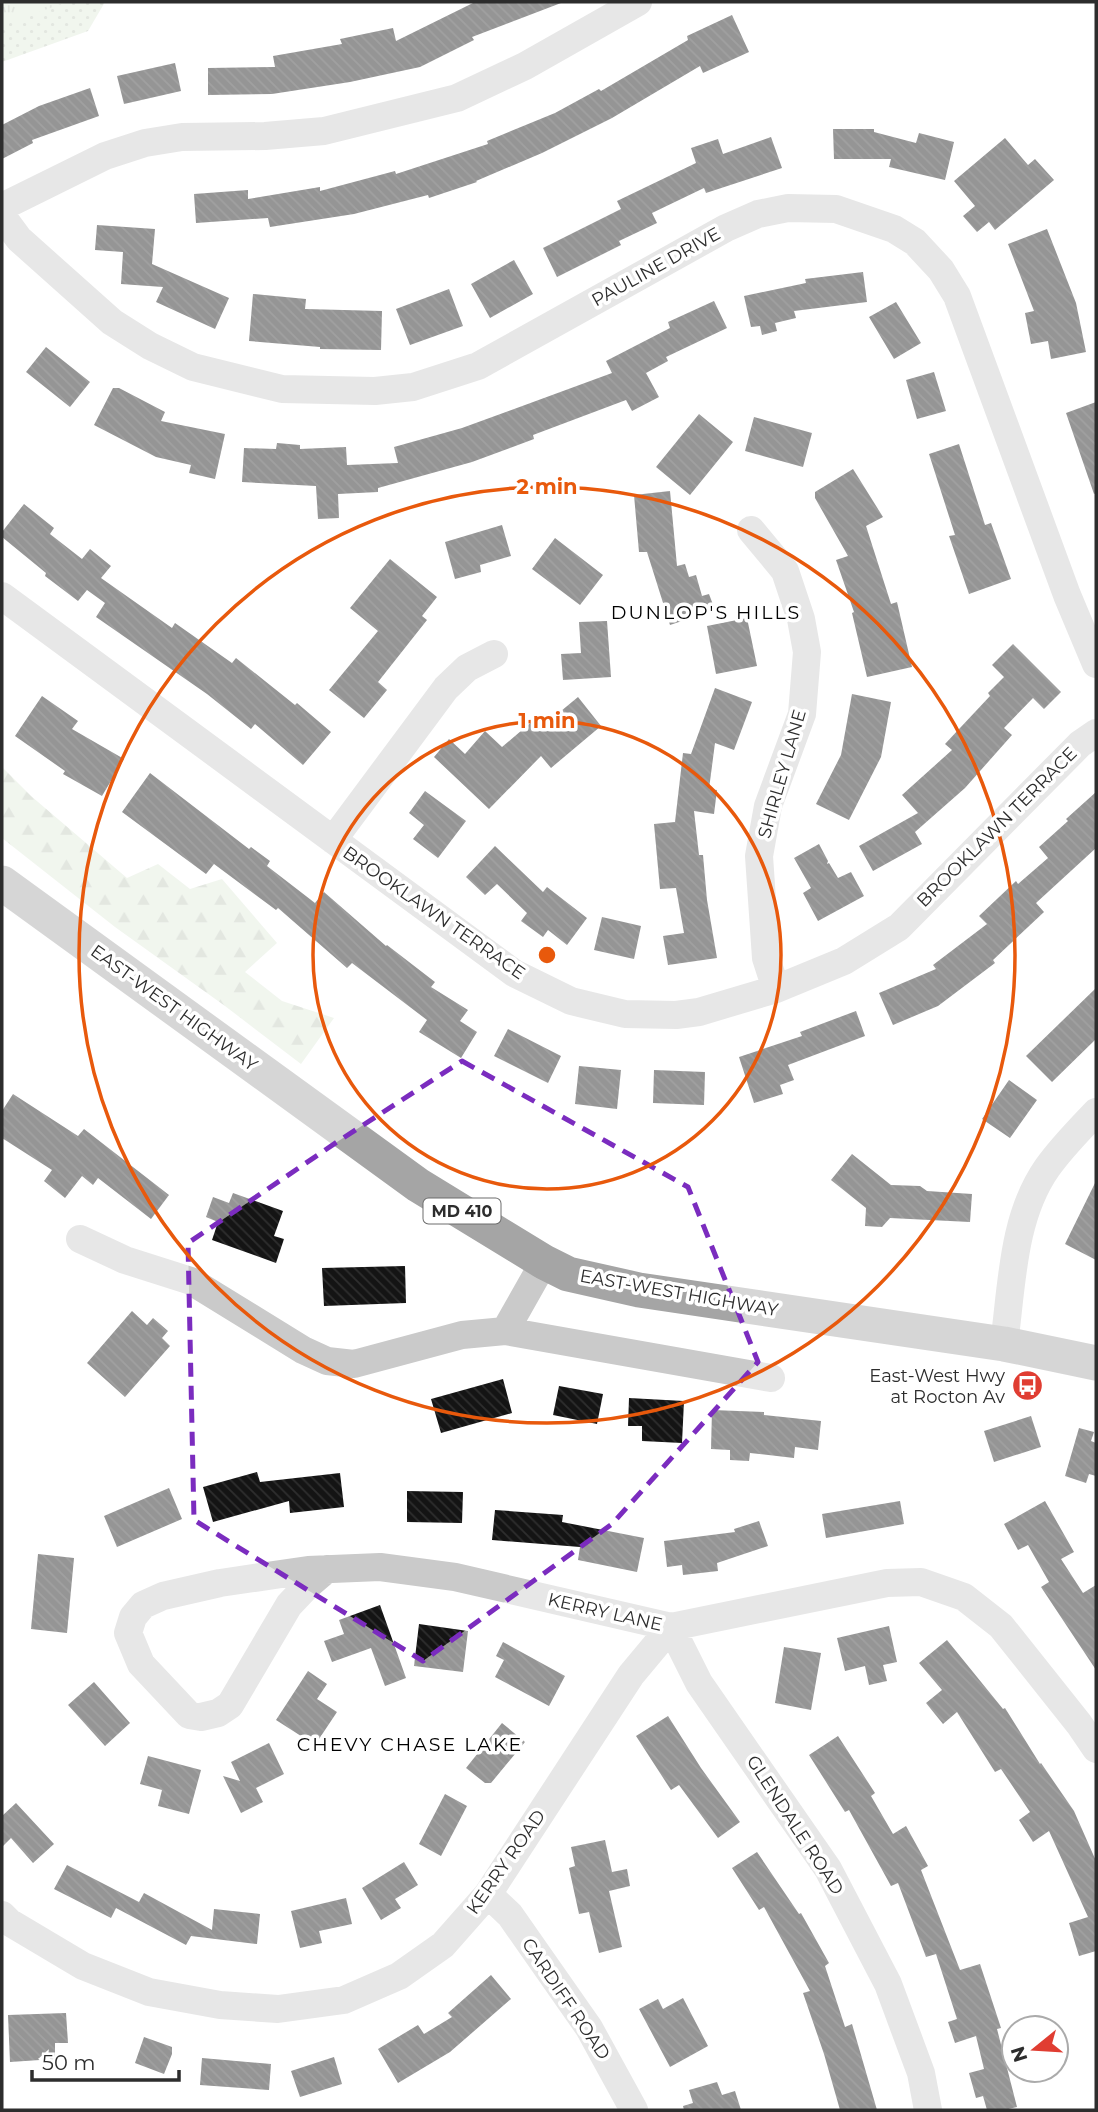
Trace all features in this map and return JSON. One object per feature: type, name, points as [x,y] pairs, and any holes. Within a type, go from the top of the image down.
[{"type":"main road","name":"EAST-WEST HIGHWAY","points":[[2,883],[418,1185],[568,1274],[639,1290],[1004,1344],[1096,1363]]},
{"type":"street","points":[[2,207],[105,156],[145,143],[182,137],[265,136],[324,131],[457,98],[525,66],[638,2]]},
{"type":"street","name":"PAULINE DRIVE","points":[[2,216],[19,239],[112,322],[150,346],[193,367],[282,389],[362,391],[413,387],[478,366],[726,228],[758,214],[788,208],[836,209],[894,229],[915,242],[941,270],[957,296],[1062,582],[1096,664]]},
{"type":"street","name":"SHIRLEY LANE","points":[[751,530],[785,571],[801,619],[807,652],[802,714],[768,806],[759,856],[766,958],[776,989]]},
{"type":"street","name":"BROOKLAWN TERRACE","points":[[2,596],[514,973],[571,1001],[625,1014],[676,1015],[699,1012],[776,989],[844,961],[899,927],[1080,744],[1096,733]]},
{"type":"street","points":[[332,840],[446,688],[467,668],[494,654]]},
{"type":"street","points":[[1004,1344],[1018,1238],[1028,1204],[1046,1170],[1096,1112]]},
{"type":"street","points":[[80,1239],[125,1260],[191,1281],[303,1350],[327,1360],[354,1364],[462,1335],[505,1331],[771,1378]]},
{"type":"street","points":[[505,1331],[544,1262]]},
{"type":"street","name":"KERRY LANE","points":[[327,1569],[289,1605],[230,1705],[218,1713],[201,1717],[189,1715],[141,1664],[132,1645],[128,1633],[133,1617],[143,1605],[163,1596],[220,1583],[308,1570],[327,1569],[380,1567],[455,1577],[671,1627],[887,1583],[921,1583],[964,1597],[1001,1626],[1096,1749]]},
{"type":"street","name":"KERRY ROAD","points":[[4,1922],[83,1966],[149,1992],[220,2006],[278,2009],[344,2000],[399,1976],[443,1945],[488,1894],[631,1675],[671,1627]]},
{"type":"street","name":"GLENDALE ROAD","points":[[671,1627],[699,1683],[828,1869],[888,1984],[920,2073],[928,2110]]},
{"type":"street","name":"CARDIFF ROAD","points":[[488,1894],[510,1915],[589,2028],[634,2110]]},
{"type":"highlighted area","points":[[462,1061],[688,1187],[758,1362],[612,1524],[423,1661],[194,1520],[188,1243]]},
{"type":"green space","points":[[2,2],[66,2],[2,26]]},
{"type":"green space","points":[[35,2],[105,2],[88,31],[2,62],[2,11]]},
{"type":"green space","points":[[2,767],[31,796],[127,878],[158,864],[190,889],[222,879],[277,943],[245,972],[282,1001],[334,1018],[301,1064],[115,927],[2,838]]},
{"type":"building","points":[[475,2],[561,3],[472,37],[474,40],[420,67],[350,82],[272,94],[208,95],[208,68],[275,67],[273,56],[342,44],[340,39],[393,28],[396,41]]},
{"type":"building","points":[[732,15],[749,52],[703,73],[700,66],[612,118],[477,182],[429,198],[428,195],[354,214],[270,227],[268,218],[196,223],[194,194],[248,190],[248,199],[320,187],[320,191],[395,171],[396,174],[488,144],[487,141],[555,113],[599,89],[601,91],[688,40],[687,36]]},
{"type":"building","points":[[175,63],[181,91],[124,104],[117,76]]},
{"type":"building","points":[[90,88],[99,116],[32,140],[33,143],[2,159],[2,125],[39,106]]},
{"type":"building","points":[[833,129],[874,129],[874,132],[916,143],[919,133],[954,142],[945,180],[889,167],[891,159],[834,159]]},
{"type":"building","points":[[771,137],[782,168],[706,193],[704,188],[652,213],[657,223],[619,241],[621,245],[557,277],[543,248],[621,209],[617,201],[696,163],[691,148],[718,139],[723,154]]},
{"type":"building","points":[[1005,138],[1028,165],[1035,159],[1054,180],[995,230],[989,222],[977,232],[963,216],[975,206],[954,181]]},
{"type":"building","points":[[97,225],[155,229],[152,264],[229,298],[215,329],[156,302],[163,287],[121,284],[123,252],[95,250]]},
{"type":"building","points":[[1047,229],[1076,303],[1086,352],[1051,359],[1048,341],[1031,344],[1025,313],[1034,311],[1008,244]]},
{"type":"building","points":[[514,260],[533,294],[490,318],[471,284]]},
{"type":"building","points":[[863,272],[867,302],[794,311],[796,318],[775,323],[777,331],[762,335],[760,326],[751,327],[744,296],[806,283],[805,279]]},
{"type":"building","points":[[449,289],[463,326],[410,345],[396,309]]},
{"type":"building","points":[[253,294],[306,299],[305,309],[382,311],[381,350],[320,349],[249,341]]},
{"type":"building","points":[[714,301],[727,328],[666,357],[668,361],[646,373],[659,397],[632,411],[626,400],[533,435],[534,439],[472,462],[378,488],[378,492],[338,494],[339,518],[318,519],[316,486],[242,482],[244,448],[276,449],[277,443],[300,445],[300,449],[346,447],[347,465],[398,463],[394,447],[462,428],[612,373],[606,361],[670,328],[668,322]]},
{"type":"building","points":[[896,302],[921,343],[894,359],[869,317]]},
{"type":"building","points":[[46,347],[90,382],[70,407],[26,372]]},
{"type":"building","points":[[934,372],[946,411],[917,419],[906,380]]},
{"type":"building","points":[[113,388],[119,388],[165,412],[161,421],[225,434],[215,479],[189,473],[191,465],[156,457],[94,425]]},
{"type":"building","points":[[1096,402],[1096,493],[1094,494],[1066,413]]},
{"type":"building","points":[[699,414],[733,442],[690,495],[656,467]]},
{"type":"building","points":[[754,417],[812,433],[803,467],[745,451]]},
{"type":"building","points":[[959,444],[985,525],[991,523],[1011,579],[969,594],[949,536],[955,535],[929,454]]},
{"type":"building","points":[[853,469],[883,517],[866,526],[891,604],[897,602],[912,667],[867,677],[852,613],[854,612],[836,560],[848,556],[815,498],[815,492]]},
{"type":"building","points":[[670,491],[677,566],[685,564],[689,577],[696,575],[702,596],[709,594],[715,610],[670,625],[647,552],[639,552],[634,495]]},
{"type":"building","points":[[24,504],[54,528],[50,534],[82,559],[90,549],[111,566],[101,578],[172,628],[175,623],[232,663],[236,658],[331,732],[303,765],[255,724],[251,729],[207,694],[96,617],[105,603],[87,590],[78,601],[45,576],[46,573],[2,537],[2,532]]},
{"type":"building","points":[[502,525],[511,556],[480,565],[481,572],[455,579],[445,542]]},
{"type":"building","points":[[555,538],[603,575],[580,605],[532,569]]},
{"type":"building","points":[[390,559],[437,597],[422,616],[427,620],[378,682],[387,690],[364,718],[329,690],[378,631],[350,608]]},
{"type":"building","points":[[747,618],[757,666],[716,674],[707,626]]},
{"type":"building","points":[[607,621],[611,677],[563,680],[561,654],[581,653],[579,622]]},
{"type":"building","points":[[1013,644],[1061,692],[1044,709],[1033,698],[1004,728],[1012,735],[965,788],[915,832],[922,844],[873,871],[859,846],[918,813],[902,795],[952,750],[945,744],[1004,677],[992,665]]},
{"type":"building","points":[[715,688],[752,702],[734,750],[715,743],[709,789],[717,790],[714,814],[694,811],[717,958],[668,965],[663,936],[684,933],[676,888],[660,889],[654,824],[675,822],[683,753],[691,754]]},
{"type":"building","points":[[852,694],[891,702],[881,757],[849,820],[816,804],[841,755]]},
{"type":"building","points":[[42,696],[78,721],[72,729],[124,759],[102,796],[63,774],[65,771],[15,736]]},
{"type":"building","points":[[578,697],[601,726],[551,768],[541,756],[489,809],[434,757],[449,739],[465,754],[485,731],[502,747],[542,713],[549,721]]},
{"type":"building","points":[[150,773],[249,849],[251,847],[270,861],[267,866],[315,903],[324,892],[386,946],[435,982],[431,987],[468,1010],[460,1021],[477,1032],[461,1058],[419,1032],[427,1020],[352,963],[347,968],[278,908],[276,910],[214,864],[206,874],[122,812]]},
{"type":"building","points":[[425,791],[466,821],[438,858],[413,839],[424,825],[409,813]]},
{"type":"building","points":[[1096,792],[1096,848],[1036,903],[1044,912],[993,960],[995,963],[938,1006],[893,1025],[879,993],[936,969],[933,965],[987,924],[979,916],[1016,881],[1018,884],[1048,858],[1039,847]]},
{"type":"building","points":[[819,844],[827,864],[829,863],[838,878],[851,872],[864,896],[818,921],[803,893],[811,888],[794,858]]},
{"type":"building","points":[[495,846],[543,892],[547,887],[587,918],[567,945],[548,930],[543,937],[521,921],[527,913],[497,884],[485,895],[466,877]]},
{"type":"building","points":[[602,917],[641,926],[634,959],[594,950]]},
{"type":"building","points":[[1096,988],[1096,1039],[1052,1082],[1026,1056]]},
{"type":"building","points":[[856,1011],[865,1036],[788,1065],[794,1080],[780,1085],[783,1094],[754,1103],[739,1057],[802,1036],[800,1032]]},
{"type":"building","points":[[508,1029],[561,1056],[548,1083],[494,1056]]},
{"type":"building","points":[[579,1066],[621,1070],[617,1109],[575,1104]]},
{"type":"building","points":[[654,1070],[705,1072],[704,1105],[653,1103]]},
{"type":"building","points":[[1009,1080],[1037,1100],[1010,1138],[982,1119]]},
{"type":"building","points":[[13,1094],[78,1136],[84,1129],[169,1195],[151,1219],[98,1178],[93,1185],[82,1176],[65,1198],[44,1181],[52,1170],[2,1138],[2,1111]]},
{"type":"building","points":[[852,1154],[891,1185],[920,1186],[927,1191],[972,1194],[970,1222],[890,1218],[882,1227],[865,1226],[866,1208],[831,1180]]},
{"type":"building","points":[[1096,1181],[1096,1260],[1065,1244]]},
{"type":"building","points":[[233,1193],[283,1211],[274,1236],[284,1239],[276,1263],[212,1240],[218,1222],[206,1217],[213,1197],[229,1203]]},
{"type":"building","points":[[405,1266],[406,1303],[324,1306],[322,1268]]},
{"type":"building","points":[[132,1311],[147,1325],[153,1318],[168,1331],[162,1338],[170,1346],[125,1397],[87,1363]]},
{"type":"building","points":[[503,1379],[512,1413],[441,1433],[431,1399]]},
{"type":"building","points":[[559,1386],[603,1394],[597,1424],[553,1415]]},
{"type":"building","points":[[629,1398],[684,1401],[682,1443],[642,1441],[642,1426],[628,1426]]},
{"type":"building","points":[[712,1410],[764,1412],[764,1415],[821,1421],[818,1450],[795,1447],[794,1458],[750,1453],[749,1461],[730,1460],[730,1450],[711,1449]]},
{"type":"building","points":[[1031,1416],[1041,1447],[994,1462],[984,1431]]},
{"type":"building","points":[[1079,1428],[1094,1432],[1091,1441],[1096,1443],[1096,1476],[1089,1474],[1086,1483],[1065,1476]]},
{"type":"building","points":[[257,1472],[260,1482],[340,1473],[344,1507],[290,1513],[289,1501],[213,1522],[203,1487]]},
{"type":"building","points":[[169,1488],[182,1519],[117,1547],[104,1516]]},
{"type":"building","points":[[407,1491],[463,1492],[462,1523],[407,1522]]},
{"type":"building","points":[[900,1501],[904,1524],[826,1538],[822,1514]]},
{"type":"building","points":[[1045,1501],[1074,1552],[1061,1559],[1083,1593],[1096,1585],[1096,1670],[1041,1587],[1049,1582],[1028,1545],[1018,1550],[1004,1524]]},
{"type":"building","points":[[495,1510],[563,1515],[562,1522],[644,1538],[637,1572],[578,1560],[580,1547],[492,1540]]},
{"type":"building","points":[[759,1521],[768,1546],[717,1563],[718,1571],[683,1575],[682,1565],[667,1567],[664,1541],[735,1532],[734,1529]]},
{"type":"building","points":[[38,1554],[74,1558],[67,1633],[31,1629]]},
{"type":"building","points":[[380,1605],[406,1678],[385,1686],[371,1648],[332,1662],[324,1641],[344,1634],[339,1620]]},
{"type":"building","points":[[419,1624],[468,1631],[463,1672],[414,1666]]},
{"type":"building","points":[[889,1626],[897,1662],[883,1665],[887,1681],[869,1685],[865,1666],[845,1671],[837,1638]]},
{"type":"building","points":[[947,1640],[1003,1709],[1005,1708],[1074,1811],[1096,1861],[1096,1951],[1079,1956],[1069,1923],[1088,1917],[1049,1831],[1033,1842],[1019,1820],[1030,1812],[1001,1769],[995,1772],[957,1712],[943,1724],[926,1703],[942,1690],[919,1663]]},
{"type":"building","points":[[503,1642],[565,1676],[549,1706],[495,1677],[504,1660],[496,1656]]},
{"type":"building","points":[[784,1647],[821,1653],[811,1710],[775,1703]]},
{"type":"building","points":[[308,1671],[327,1684],[317,1699],[337,1712],[315,1745],[276,1720]]},
{"type":"building","points":[[94,1682],[130,1723],[105,1746],[68,1705]]},
{"type":"building","points":[[668,1716],[740,1822],[718,1838],[679,1785],[671,1790],[636,1736]]},
{"type":"building","points":[[502,1723],[525,1742],[491,1783],[485,1783],[466,1768]]},
{"type":"building","points":[[838,1736],[875,1793],[871,1796],[893,1834],[906,1826],[928,1866],[921,1870],[960,1970],[980,1964],[1000,2025],[997,2029],[1000,2041],[1000,2084],[1011,2084],[1017,2107],[987,2110],[983,2096],[976,2098],[969,2073],[984,2069],[976,2036],[955,2043],[948,2022],[957,2019],[936,1954],[926,1957],[898,1883],[891,1886],[849,1810],[845,1812],[809,1755]]},
{"type":"building","points":[[269,1743],[284,1774],[256,1788],[263,1802],[241,1813],[223,1776],[240,1781],[231,1762]]},
{"type":"building","points":[[148,1756],[201,1770],[189,1814],[158,1806],[162,1790],[140,1784]]},
{"type":"building","points":[[445,1794],[467,1806],[441,1856],[419,1844]]},
{"type":"building","points":[[16,1803],[54,1844],[33,1863],[11,1838],[2,1847],[2,1816]]},
{"type":"building","points":[[605,1840],[612,1872],[627,1869],[630,1886],[609,1891],[622,1947],[599,1953],[589,1912],[579,1914],[569,1868],[575,1866],[571,1847]]},
{"type":"building","points":[[757,1852],[799,1914],[801,1913],[829,1963],[825,1966],[845,2027],[852,2024],[877,2110],[840,2110],[803,1993],[810,1991],[764,1907],[759,1910],[732,1868]]},
{"type":"building","points":[[404,1862],[418,1885],[395,1899],[401,1908],[381,1920],[362,1888]]},
{"type":"building","points":[[67,1865],[139,1902],[144,1893],[212,1930],[214,1909],[260,1914],[257,1944],[191,1936],[186,1945],[116,1908],[111,1918],[54,1889]]},
{"type":"building","points":[[346,1898],[352,1924],[319,1931],[322,1943],[300,1948],[291,1911]]},
{"type":"building","points":[[491,1975],[511,1999],[450,2052],[398,2083],[378,2049],[418,2025],[424,2034],[452,2017],[448,2013]]},
{"type":"building","points":[[683,1998],[708,2046],[670,2067],[639,2009],[658,1999],[663,2009]]},
{"type":"building","points":[[66,2013],[68,2043],[55,2043],[55,2059],[10,2062],[8,2015]]},
{"type":"building","points":[[144,2037],[172,2047],[164,2074],[135,2063]]},
{"type":"building","points":[[334,2057],[342,2084],[300,2097],[291,2071]]},
{"type":"building","points":[[202,2058],[271,2064],[269,2090],[200,2085]]},
{"type":"building","points":[[717,2082],[722,2095],[735,2091],[741,2110],[684,2110],[683,2106],[693,2103],[689,2090]]},
{"type":"place","name":"East-West Hwy at Rocton Av","points":[[1028,1386]]},
{"type":"district","name":"DUNLOP'S HILLS","points":[[706,612]]},
{"type":"district","name":"CHEVY CHASE LAKE","points":[[410,1744]]}]
